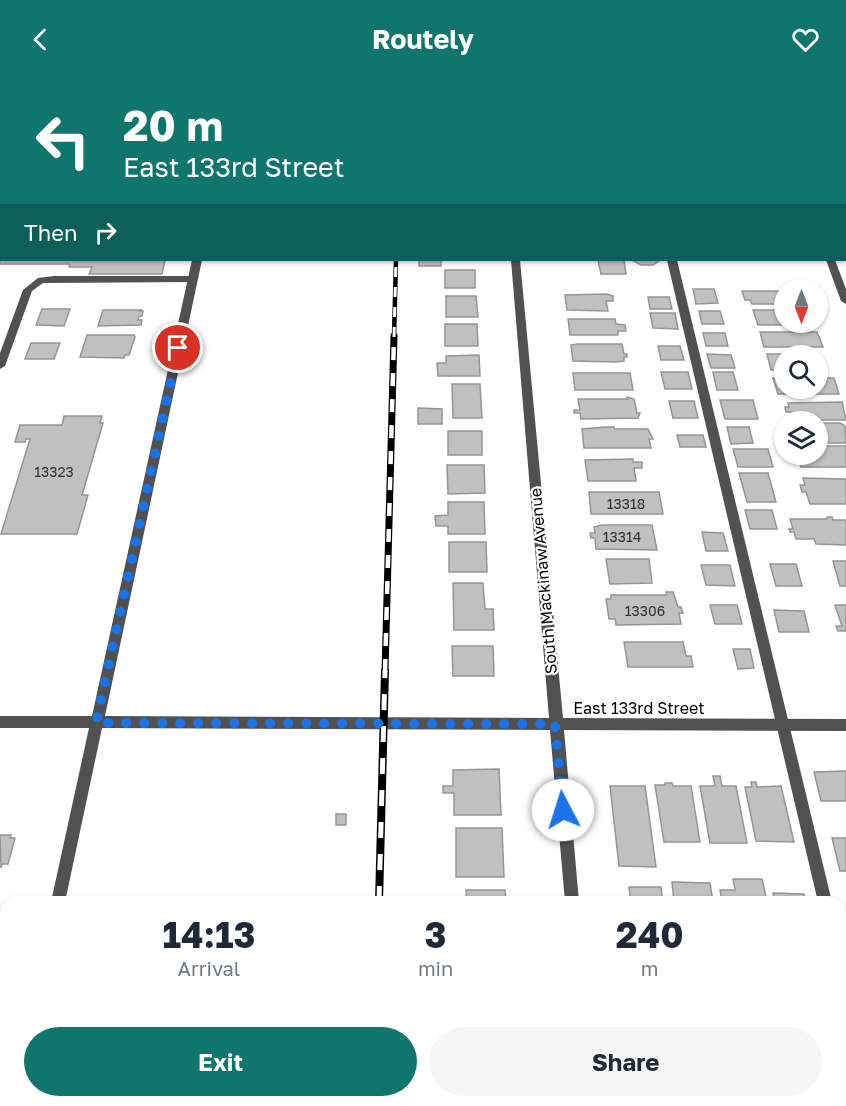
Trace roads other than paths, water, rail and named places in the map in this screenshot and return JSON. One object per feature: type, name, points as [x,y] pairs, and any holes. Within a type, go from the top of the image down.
[{"type":"street","points":[[59,896],[197,261]]},
{"type":"street","name":"South Mackinaw Avenue","points":[[516,261],[571,896]]},
{"type":"street","points":[[672,261],[824,896]]},
{"type":"street","points":[[830,261],[846,301]]},
{"type":"street","points":[[0,366],[28,290],[34,284],[54,279],[193,279]]},
{"type":"street","name":"East 133rd Street","points":[[0,722],[846,724]]},
{"type":"railway","points":[[394,337],[396,261]]},
{"type":"railway","points":[[385,672],[394,336]]},
{"type":"railway","points":[[379,896],[385,671]]}]
